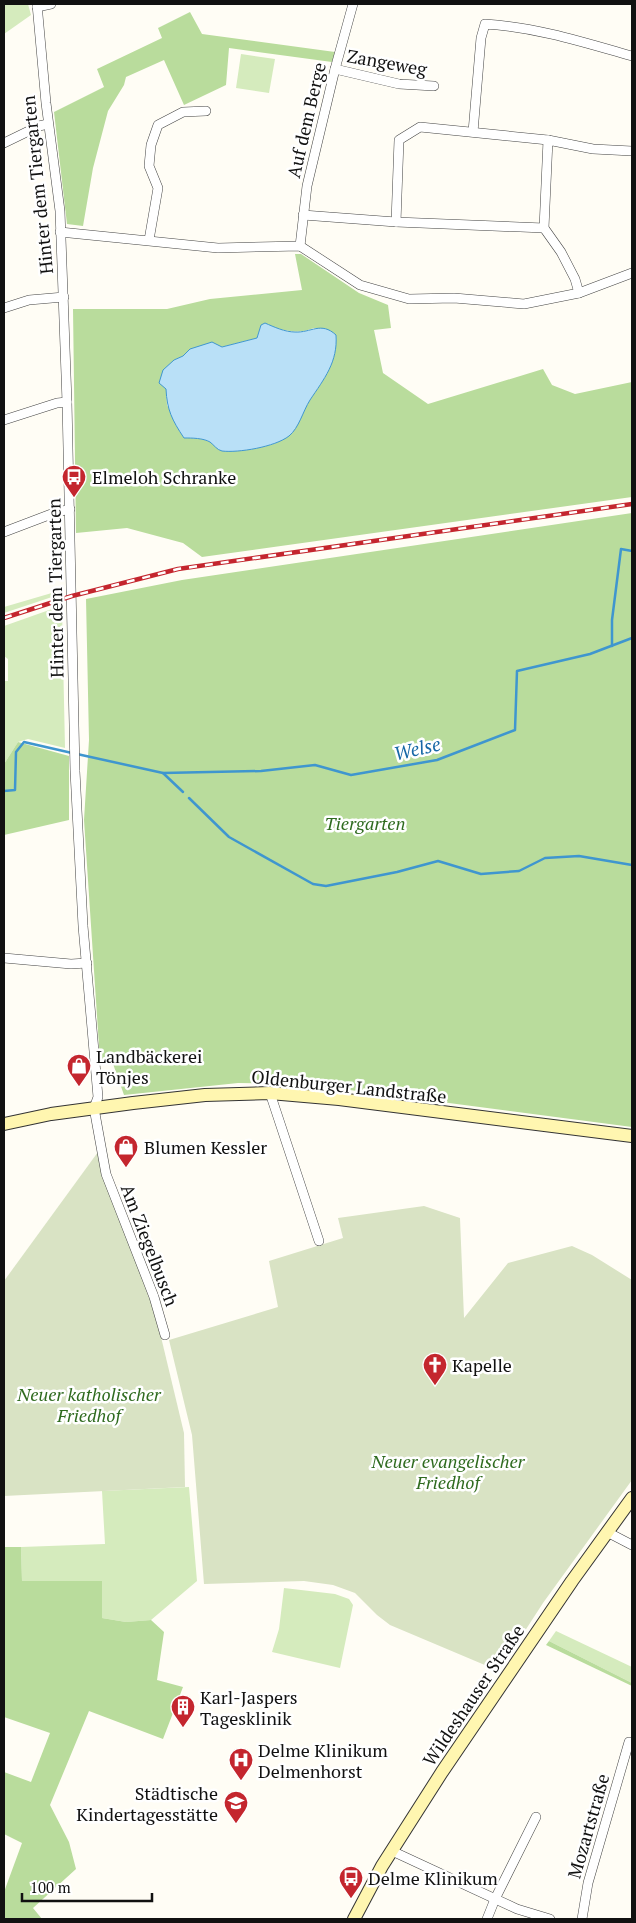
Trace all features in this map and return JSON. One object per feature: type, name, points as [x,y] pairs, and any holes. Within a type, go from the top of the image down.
[{"type":"main road","name":"Oldenburger Landstraße","points":[[4,1124],[51,1114],[205,1095],[270,1093],[339,1099],[632,1136]]},
{"type":"main road","name":"Wildeshauser Straße","points":[[354,1919],[392,1851],[446,1766],[632,1498]]},
{"type":"street","points":[[37,5],[51,4]]},
{"type":"street","name":"Auf dem Berge","points":[[300,246],[307,186],[335,69],[353,4]]},
{"type":"street","name":"Hinter dem Tiergarten","points":[[37,5],[48,124],[60,211],[70,509],[75,766],[83,926],[98,1097],[94,1108]]},
{"type":"street","points":[[473,132],[481,38],[485,24],[511,26],[560,35],[632,56]]},
{"type":"street","name":"Zangeweg","points":[[335,69],[399,84],[434,86]]},
{"type":"street","points":[[149,240],[158,188],[149,166],[151,145],[158,125],[182,112],[206,111]]},
{"type":"street","points":[[4,144],[39,126],[48,124]]},
{"type":"street","points":[[396,222],[399,140],[420,127],[548,140],[593,149],[632,151]]},
{"type":"street","points":[[548,140],[544,228],[575,279],[580,293]]},
{"type":"street","points":[[304,215],[396,222],[544,228]]},
{"type":"street","points":[[60,232],[218,248],[300,246],[360,285],[409,299],[454,298],[524,304],[580,293],[632,273]]},
{"type":"street","points":[[4,308],[29,300],[64,297]]},
{"type":"street","points":[[4,420],[57,402],[67,402]]},
{"type":"street","points":[[4,532],[70,509]]},
{"type":"street","points":[[4,958],[71,964],[86,963]]},
{"type":"street","points":[[270,1093],[319,1241]]},
{"type":"street","name":"Am Ziegelbusch","points":[[94,1108],[106,1174],[154,1297],[165,1335]]},
{"type":"street","points":[[607,1532],[632,1544]]},
{"type":"street","name":"Mozartstraße","points":[[582,1919],[588,1883],[629,1742]]},
{"type":"street","points":[[487,1919],[536,1817]]},
{"type":"street","points":[[392,1851],[517,1909],[550,1919]]},
{"type":"green space","points":[[4,4],[28,4],[31,15],[4,34]]},
{"type":"green space","points":[[190,12],[202,34],[335,52],[332,62],[229,48],[226,85],[184,105],[164,60],[126,77],[124,85],[108,111],[93,168],[83,226],[67,224],[54,112],[104,87],[97,69],[162,38],[158,28]]},
{"type":"green space","points":[[241,54],[275,59],[269,93],[236,88]]},
{"type":"green space","points":[[295,254],[301,254],[359,293],[388,305],[391,328],[374,330],[383,373],[428,404],[543,369],[552,385],[575,394],[632,382],[632,497],[202,557],[183,543],[127,528],[76,533],[73,309],[167,309],[210,299],[302,290]],"holes":[[[261,325],[288,331],[314,328],[336,335],[335,354],[329,370],[293,429],[274,444],[238,451],[222,450],[210,442],[197,438],[184,438],[167,405],[166,389],[174,360],[183,356],[190,349],[222,347],[257,338]]]},
{"type":"green space","name":"Tiergarten","points":[[632,513],[632,1127],[304,1084],[238,1083],[124,1095],[112,1061],[100,1061],[84,820],[89,740],[86,599],[182,580]]},
{"type":"green space","points":[[62,590],[61,594],[4,613],[4,607]]},
{"type":"green space","points":[[62,608],[65,748],[28,739],[18,742],[4,764],[4,681],[8,681],[8,659],[4,656],[4,626],[52,609]]},
{"type":"green space","points":[[18,742],[69,756],[69,820],[4,835],[4,764]]},
{"type":"green space","name":"Neuer katholischer Friedhof","points":[[98,1152],[150,1291],[184,1433],[185,1487],[4,1496],[4,1281]]},
{"type":"green space","name":"Neuer evangelischer Friedhof","points":[[424,1206],[460,1218],[464,1318],[508,1263],[572,1246],[592,1255],[632,1280],[632,1480],[543,1603],[499,1671],[390,1625],[355,1593],[333,1585],[304,1581],[204,1584],[192,1435],[169,1340],[278,1307],[269,1261],[343,1238],[338,1218]]},
{"type":"green space","points":[[189,1487],[197,1581],[151,1620],[126,1622],[102,1618],[101,1581],[22,1581],[21,1547],[105,1544],[102,1491]]},
{"type":"green space","points":[[4,1547],[21,1547],[22,1581],[102,1581],[102,1618],[126,1622],[151,1620],[164,1632],[157,1680],[183,1687],[163,1739],[89,1711],[50,1805],[69,1842],[76,1869],[33,1908],[42,1919],[4,1919],[4,1892],[22,1843],[4,1834],[4,1772],[31,1782],[50,1733],[4,1717]]},
{"type":"green space","points":[[284,1588],[335,1594],[349,1599],[353,1605],[340,1668],[272,1652],[279,1629]]},
{"type":"green space","points":[[556,1631],[632,1667],[632,1683],[549,1641]]},
{"type":"green space","points":[[549,1641],[632,1683],[632,1686],[546,1645]]},
{"type":"water","points":[[265,323],[291,332],[321,328],[331,331],[336,335],[335,354],[329,370],[307,404],[296,429],[283,440],[275,443],[237,451],[222,451],[210,442],[197,438],[184,438],[171,415],[166,389],[159,383],[163,370],[190,349],[212,342],[222,347],[257,338],[261,325]]},
{"type":"waterway","name":"Welse","points":[[612,646],[612,620],[621,549],[632,551]]},
{"type":"waterway","name":"Welse","points":[[77,754],[163,773],[261,771],[315,765],[351,775],[437,760],[515,730],[517,671],[590,654],[632,638]]},
{"type":"waterway","name":"Welse","points":[[4,791],[15,790],[16,752],[24,742],[72,753]]},
{"type":"waterway","name":"Welse","points":[[163,773],[183,792]]},
{"type":"waterway","name":"Welse","points":[[189,798],[229,837],[313,884],[326,886],[397,872],[438,861],[481,874],[519,871],[545,858],[579,856],[632,865]]},
{"type":"railway","points":[[4,618],[72,596],[178,569],[632,504]]},
{"type":"place","name":"Elmeloh Schranke","points":[[74,498]]},
{"type":"place","name":"Landbäckerei Tönjes","points":[[79,1087]]},
{"type":"place","name":"Blumen Kessler","points":[[126,1168]]},
{"type":"place","name":"Kapelle","points":[[435,1386]]},
{"type":"place","name":"Karl-Jaspers Tagesklinik","points":[[183,1728]]},
{"type":"place","name":"Delme Klinikum Delmenhorst","points":[[241,1781]]},
{"type":"place","name":"Städtische Kindertagesstätte","points":[[236,1824]]},
{"type":"place","name":"Delme Klinikum","points":[[351,1899]]}]
